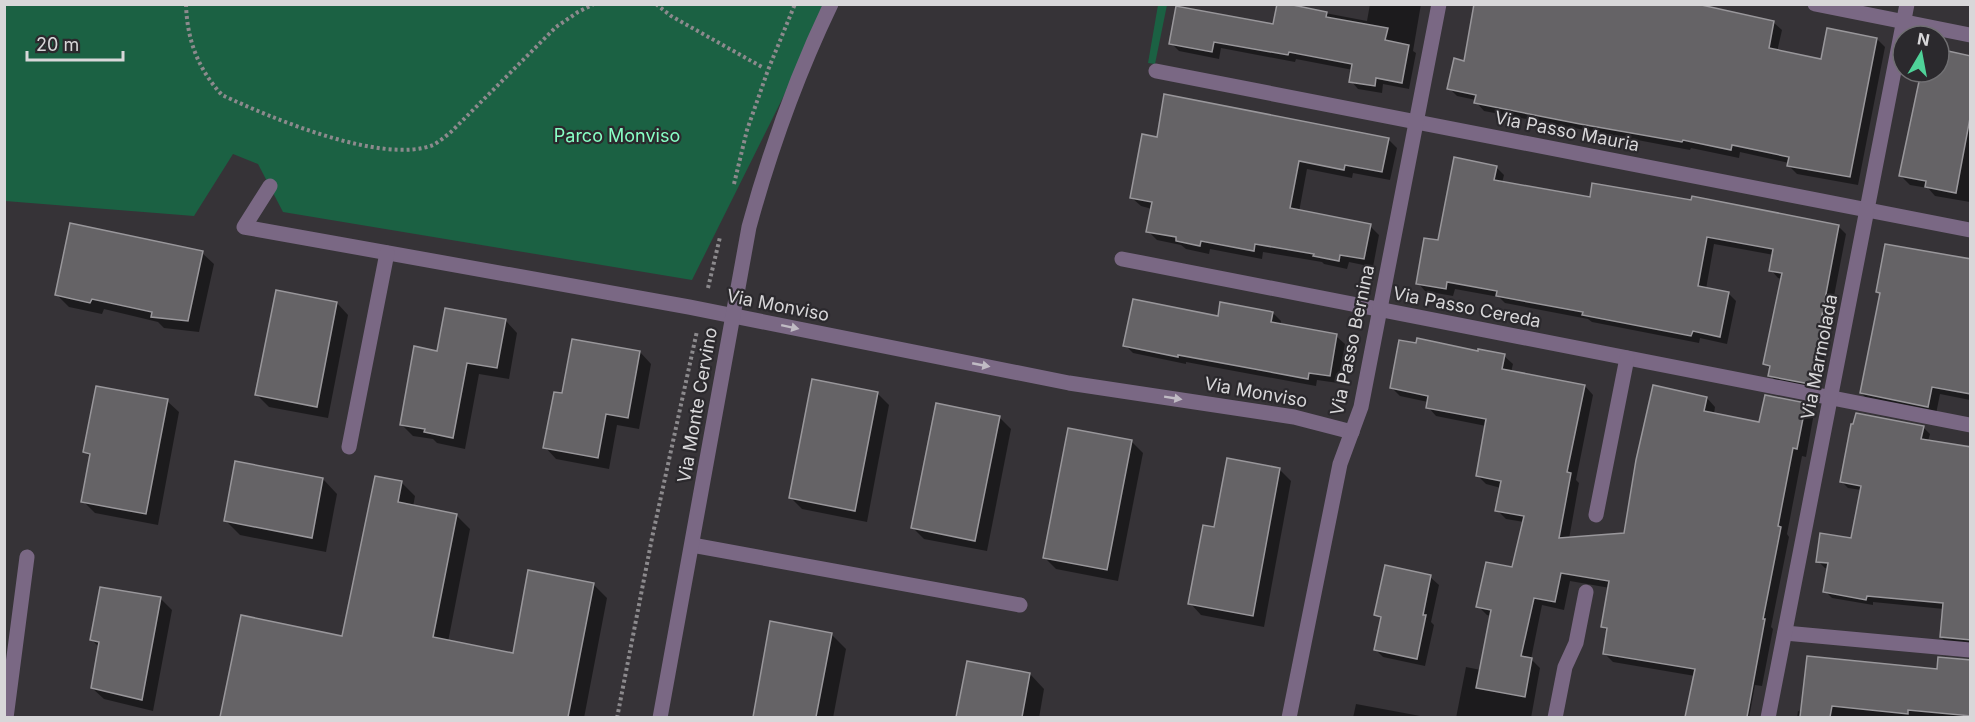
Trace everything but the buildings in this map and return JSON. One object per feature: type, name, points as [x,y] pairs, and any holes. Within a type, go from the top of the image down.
[{"type":"street","name":"Via Monte Cervino","points":[[660,717],[749,227],[766,166],[800,73],[831,4]]},
{"type":"street","name":"Via Passo Bernina","points":[[1289,717],[1340,464],[1361,407],[1439,4]]},
{"type":"street","points":[[1815,4],[1971,35]]},
{"type":"street","name":"Via Marmolada","points":[[1768,717],[1907,4]]},
{"type":"street","name":"Via Passo Mauria","points":[[1156,71],[1971,230]]},
{"type":"street","name":"Via Monviso","points":[[270,186],[244,227],[702,310],[1070,382],[1294,417],[1352,432]]},
{"type":"street","points":[[348,447],[387,253]]},
{"type":"street","name":"Via Passo Cereda","points":[[1122,259],[1971,426]]},
{"type":"street","points":[[1596,515],[1627,358]]},
{"type":"street","points":[[692,545],[1020,605]]},
{"type":"street","points":[[6,717],[27,557]]},
{"type":"street","points":[[1555,717],[1565,667],[1576,643],[1586,592]]},
{"type":"street","points":[[1785,633],[1971,650]]},
{"type":"path","points":[[186,4],[186,25],[192,48],[211,83],[222,95],[317,134],[394,151],[434,144],[443,138],[556,27],[594,4]]},
{"type":"path","points":[[656,4],[671,16],[762,67]]},
{"type":"path","points":[[733,187],[747,130],[795,4]]},
{"type":"path","points":[[617,717],[652,538],[702,310],[722,231]]},
{"type":"green space","name":"Parco Monviso","points":[[4,5],[829,5],[692,280],[283,212],[258,164],[233,154],[194,216],[5,201]]},
{"type":"green space","points":[[1158,5],[1167,5],[1155,64],[1148,63]]}]
